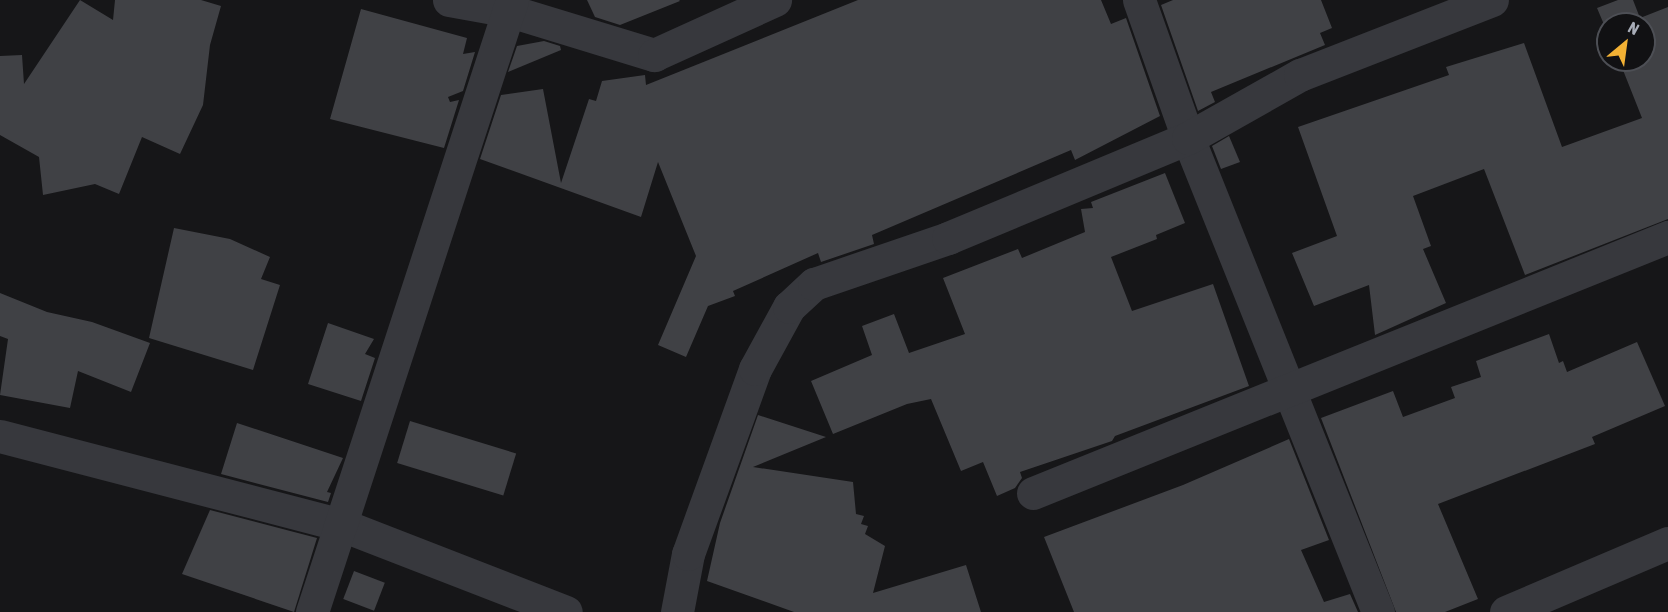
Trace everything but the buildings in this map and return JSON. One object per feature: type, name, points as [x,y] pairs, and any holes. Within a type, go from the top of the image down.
[{"type":"street","points":[[449,0],[511,5],[654,56],[775,0]]},
{"type":"street","points":[[1139,0],[1188,138],[1288,393],[1378,612]]},
{"type":"street","points":[[677,612],[688,554],[755,369],[789,307],[814,284],[948,238],[1188,138],[1300,75],[1492,0]]},
{"type":"street","points":[[312,612],[511,5]]},
{"type":"street","points":[[1034,493],[1288,393],[1668,237]]},
{"type":"street","points":[[0,436],[342,525],[566,612]]},
{"type":"street","points":[[1506,612],[1668,543]]}]
